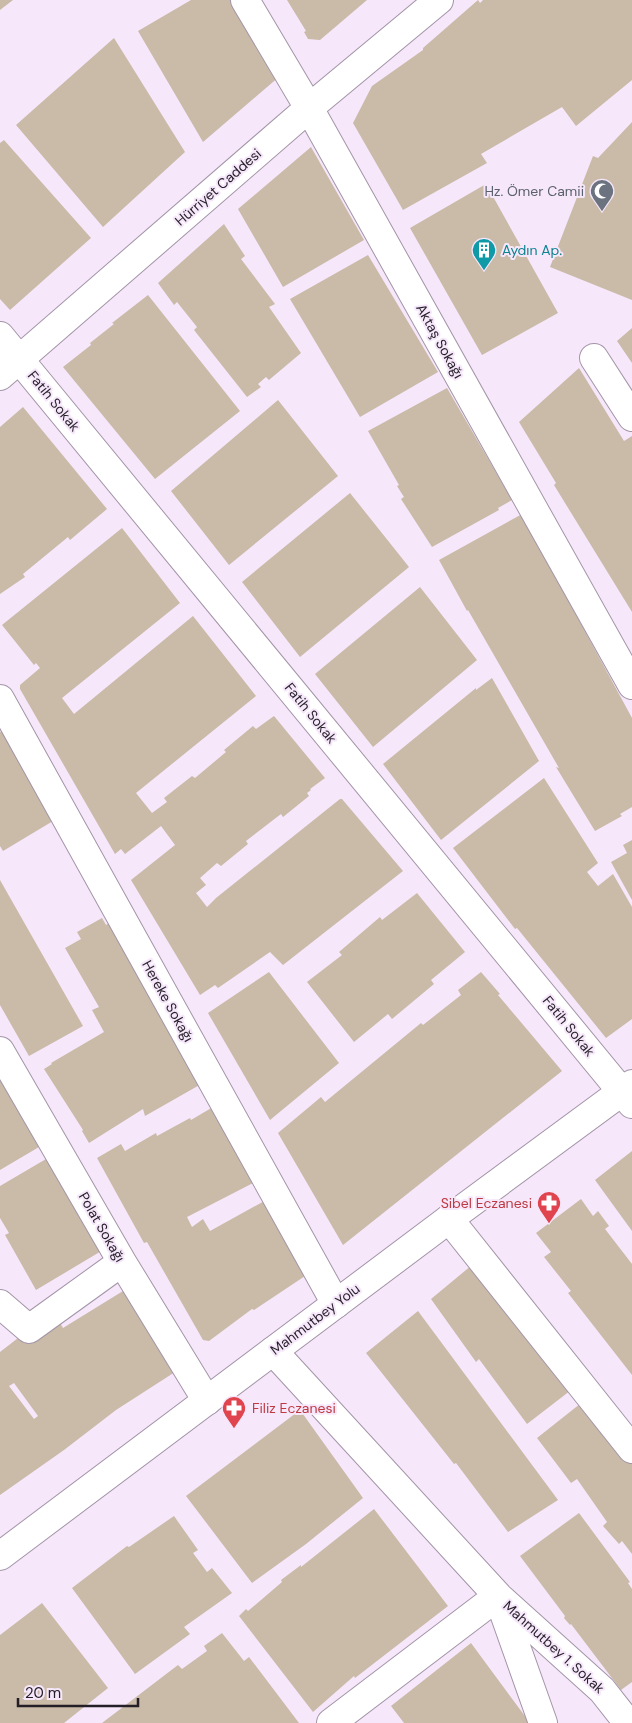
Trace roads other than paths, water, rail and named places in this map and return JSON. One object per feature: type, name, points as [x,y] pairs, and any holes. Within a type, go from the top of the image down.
[{"type":"street","name":"Aktaş Sokağı","points":[[245,0],[309,108],[632,685]]},
{"type":"street","name":"Hürriyet Caddesi","points":[[10,368],[309,108],[438,0]]},
{"type":"street","name":"Fatih Sokak","points":[[0,336],[10,368],[629,1093]]},
{"type":"street","points":[[594,358],[632,417]]},
{"type":"street","name":"Hereke Sokağı","points":[[0,699],[336,1304]]},
{"type":"street","name":"Polat Sokağı","points":[[0,1051],[122,1262],[207,1401]]},
{"type":"street","name":"Mahmutbey Yolu","points":[[0,1556],[449,1219],[629,1093]]},
{"type":"street","points":[[449,1219],[632,1448]]},
{"type":"street","points":[[0,1304],[28,1329],[122,1262]]},
{"type":"street","name":"Mahmutbey 1. Sokak","points":[[273,1351],[498,1596],[602,1690],[628,1723]]},
{"type":"street","points":[[331,1723],[498,1596],[543,1723]]},
{"type":"place","name":"Hz. Ömer Camii","points":[[602,212]]},
{"type":"place","name":"Aydın Ap.","points":[[484,271]]},
{"type":"place","name":"Sibel Eczanesi","points":[[549,1224]]},
{"type":"place","name":"Filiz Eczanesi","points":[[234,1429]]}]
